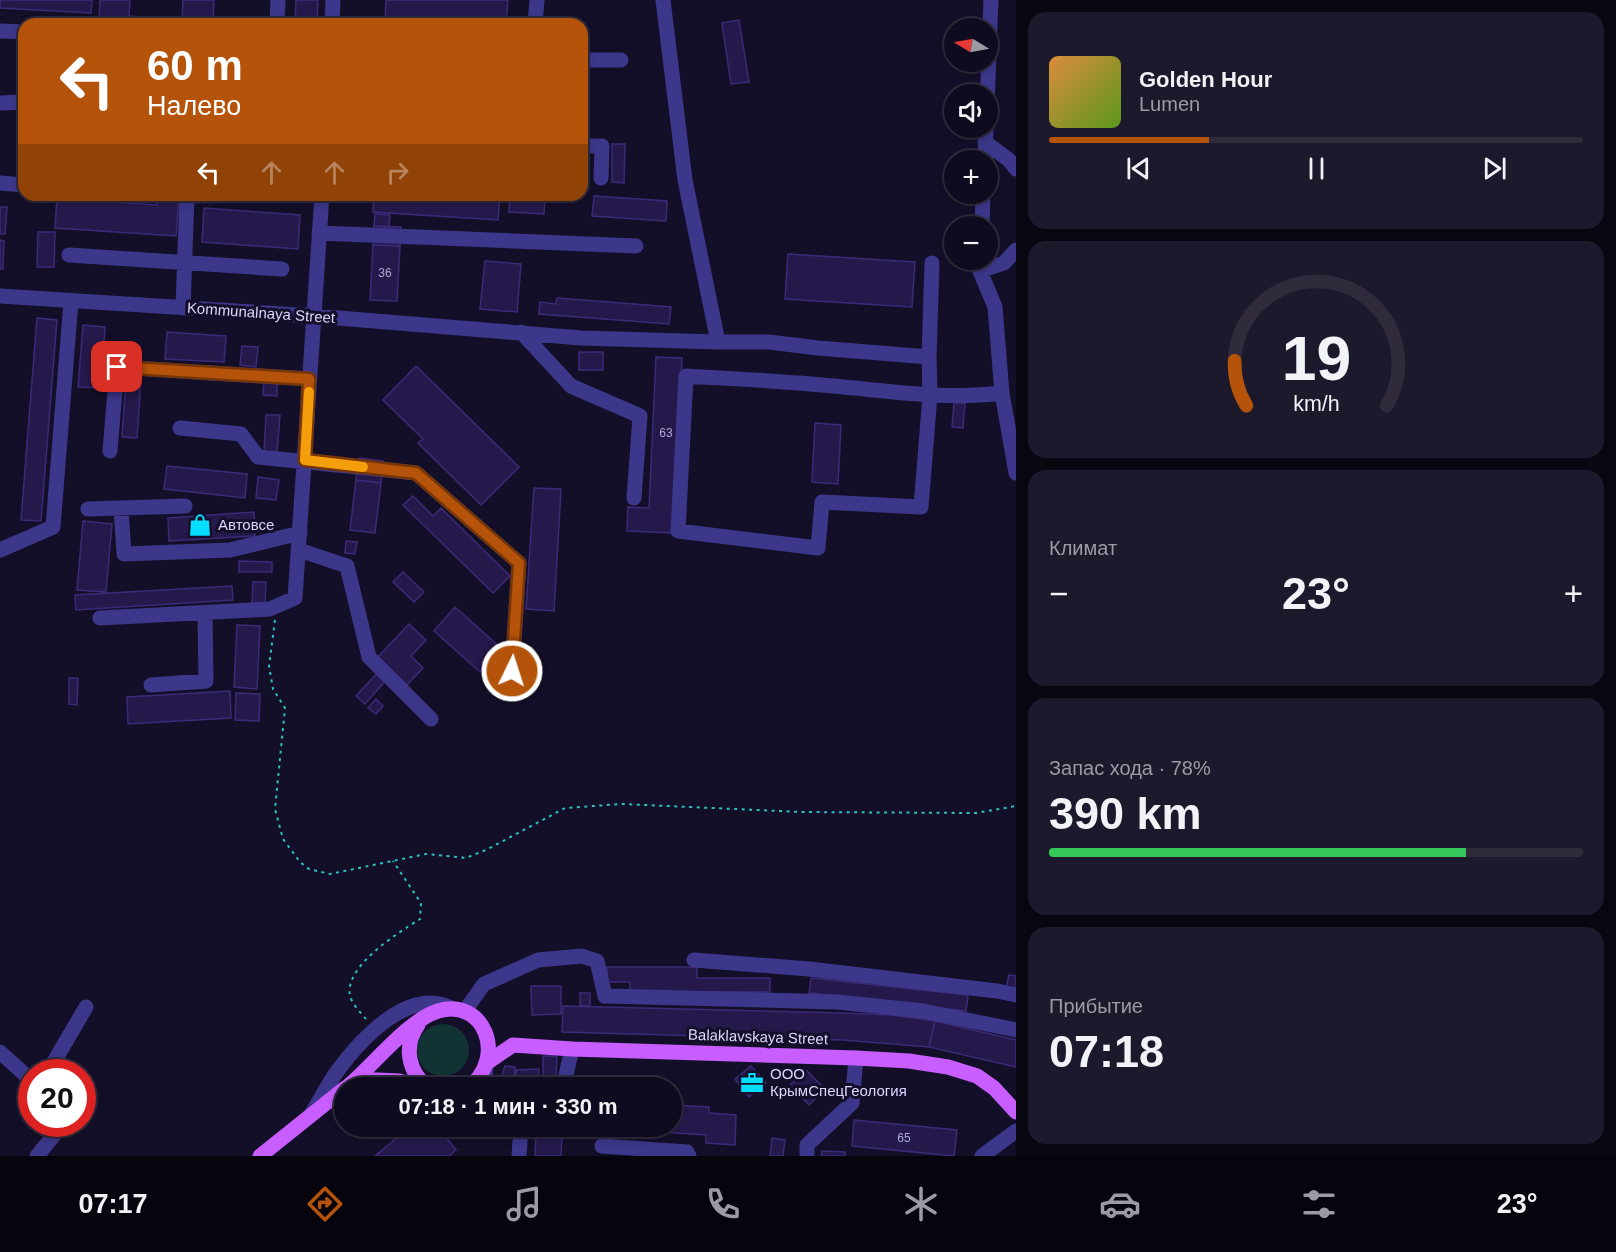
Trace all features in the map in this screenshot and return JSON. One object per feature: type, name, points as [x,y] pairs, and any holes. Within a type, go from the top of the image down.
[{"type":"main road","points":[[357,1077],[421,1020],[441,1010],[458,1011],[478,1021],[487,1035],[490,1052],[487,1065],[480,1077]]},
{"type":"main road","points":[[418,1077],[413,1071],[409,1058],[411,1038],[421,1020]]},
{"type":"main road","name":"Balaklavskaya Street","points":[[487,1035],[513,1045],[572,1049],[856,1058],[909,1062],[948,1068],[977,1076],[1010,1098],[1016,1112]]},
{"type":"main road","points":[[487,1065],[513,1045]]},
{"type":"main road","points":[[260,1156],[334,1097]]},
{"type":"street","points":[[277,18],[278,0]]},
{"type":"street","points":[[332,18],[333,0]]},
{"type":"street","points":[[536,18],[537,0]]},
{"type":"street","points":[[663,0],[686,180],[718,342]]},
{"type":"street","points":[[988,84],[991,0]]},
{"type":"street","points":[[0,31],[18,32]]},
{"type":"street","points":[[588,60],[621,60]]},
{"type":"street","points":[[0,103],[18,102]]},
{"type":"street","points":[[989,138],[1016,168]]},
{"type":"street","points":[[588,146],[602,146],[601,178]]},
{"type":"street","points":[[0,183],[18,184]]},
{"type":"street","points":[[183,308],[187,201]]},
{"type":"street","points":[[100,618],[270,609],[295,598],[322,201]]},
{"type":"street","points":[[319,233],[636,246]]},
{"type":"street","points":[[998,264],[1004,263],[1016,250]]},
{"type":"street","points":[[69,255],[282,269]]},
{"type":"street","points":[[932,263],[930,395],[921,507],[822,502],[818,548],[678,531],[686,376],[930,395],[969,397],[1002,393]]},
{"type":"street","points":[[982,270],[995,307],[1002,393],[1016,473]]},
{"type":"street","name":"Kommunalnaya Street","points":[[0,296],[314,316],[581,338],[769,342],[929,357]]},
{"type":"street","points":[[0,550],[53,527],[71,300]]},
{"type":"street","points":[[521,332],[571,386],[640,416],[634,498]]},
{"type":"street","points":[[110,451],[117,367],[309,379]]},
{"type":"street","points":[[180,428],[241,434],[258,457],[416,473],[519,563],[512,671]]},
{"type":"street","points":[[88,509],[185,506]]},
{"type":"street","points":[[121,508],[124,554],[230,550],[300,533]]},
{"type":"street","points":[[299,550],[347,566],[369,657],[431,719]]},
{"type":"street","points":[[151,685],[206,681],[205,613]]},
{"type":"street","points":[[311,1115],[334,1076],[375,1029],[407,1007],[420,1004],[444,1004],[458,1011],[484,984],[538,960],[582,956],[597,961],[605,996],[837,1002],[923,1011],[1016,1030]]},
{"type":"street","points":[[694,960],[809,969],[1016,995]]},
{"type":"street","points":[[56,1059],[86,1007]]},
{"type":"street","points":[[565,1077],[572,1049]]},
{"type":"street","points":[[0,1052],[18,1069]]},
{"type":"street","points":[[796,1156],[807,1151],[852,1103],[856,1058]]},
{"type":"street","points":[[485,1077],[487,1065]]},
{"type":"street","points":[[982,1156],[1016,1131]]},
{"type":"street","points":[[37,1156],[52,1137]]},
{"type":"street","points":[[519,1156],[520,1137]]},
{"type":"street","points":[[602,1146],[687,1152],[689,1156]]},
{"type":"path","points":[[278,606],[269,666],[273,689],[285,708],[276,809],[284,839],[300,862],[309,869],[330,874],[426,854],[466,858],[488,849],[565,808],[622,804],[802,812],[976,813],[1016,806]]},
{"type":"path","points":[[375,1029],[350,997],[351,980],[358,967],[400,932],[420,919],[421,903],[393,861]]},
{"type":"green space","points":[[443,1024],[453,1026],[461,1032],[467,1040],[469,1050],[467,1060],[461,1068],[453,1074],[443,1076],[433,1074],[425,1068],[419,1060],[417,1050],[419,1040],[425,1032],[433,1026]]},
{"type":"building","points":[[0,0],[92,0],[91,13],[0,8]]},
{"type":"building","points":[[100,0],[130,0],[129,16],[156,18],[99,18]]},
{"type":"building","points":[[183,0],[214,0],[213,18],[182,18]]},
{"type":"building","points":[[296,0],[318,0],[317,18],[295,18]]},
{"type":"building","points":[[386,0],[508,0],[506,18],[385,18]]},
{"type":"building","points":[[739,20],[749,82],[731,84],[722,23]]},
{"type":"building","points":[[612,144],[625,144],[624,183],[612,182]]},
{"type":"building","points":[[594,196],[667,201],[666,221],[592,216]]},
{"type":"building","points":[[57,201],[157,205],[157,201],[179,201],[176,236],[55,228]]},
{"type":"building","points":[[374,201],[500,201],[498,220],[373,212]]},
{"type":"building","points":[[510,201],[545,201],[544,214],[509,212]]},
{"type":"building","points":[[0,207],[7,207],[5,234],[0,234]]},
{"type":"building","points":[[204,208],[300,215],[298,249],[202,242]]},
{"type":"building","points":[[375,214],[390,215],[389,227],[374,226]]},
{"type":"building","points":[[374,226],[401,227],[400,246],[373,245]]},
{"type":"building","points":[[38,232],[55,232],[54,267],[37,267]]},
{"type":"building","points":[[0,240],[4,241],[3,269],[0,269]]},
{"type":"building","points":[[373,245],[400,246],[397,301],[370,300]]},
{"type":"building","points":[[788,254],[915,262],[912,307],[785,299]]},
{"type":"building","points":[[485,261],[521,264],[517,312],[480,309]]},
{"type":"building","points":[[557,298],[671,307],[669,324],[539,314],[540,302],[556,304]]},
{"type":"building","points":[[37,318],[57,320],[41,521],[21,520]]},
{"type":"building","points":[[83,325],[105,327],[101,388],[78,387]]},
{"type":"building","points":[[167,332],[226,336],[224,362],[165,359]]},
{"type":"building","points":[[242,346],[258,347],[256,367],[240,365]]},
{"type":"building","points":[[579,352],[603,352],[603,370],[579,370]]},
{"type":"building","points":[[656,357],[682,358],[674,533],[627,531],[628,507],[649,508]]},
{"type":"building","points":[[416,366],[519,467],[481,505],[418,443],[423,439],[383,400]]},
{"type":"building","points":[[126,379],[141,379],[137,438],[122,437]]},
{"type":"building","points":[[264,381],[277,382],[277,396],[263,395]]},
{"type":"building","points":[[954,403],[965,403],[963,428],[952,427]]},
{"type":"building","points":[[266,415],[280,415],[277,453],[264,452]]},
{"type":"building","points":[[815,423],[841,425],[838,484],[812,482]]},
{"type":"building","points":[[359,458],[383,461],[381,483],[356,480]]},
{"type":"building","points":[[167,466],[247,474],[245,498],[164,489]]},
{"type":"building","points":[[258,477],[279,480],[276,500],[256,498]]},
{"type":"building","points":[[356,480],[381,483],[375,533],[350,530]]},
{"type":"building","points":[[534,488],[561,489],[554,611],[526,609]]},
{"type":"building","points":[[413,496],[433,516],[441,508],[510,576],[493,593],[403,505]]},
{"type":"building","points":[[254,512],[255,536],[169,541],[168,518]]},
{"type":"building","points":[[83,521],[112,524],[106,592],[77,590]]},
{"type":"building","points":[[346,541],[357,542],[355,554],[345,553]]},
{"type":"building","points":[[239,561],[272,562],[272,572],[239,572]]},
{"type":"building","points":[[403,572],[424,592],[414,602],[393,582]]},
{"type":"building","points":[[253,582],[266,582],[265,604],[252,603]]},
{"type":"building","points":[[232,586],[233,600],[76,610],[75,595]]},
{"type":"building","points":[[455,607],[501,648],[480,672],[434,631]]},
{"type":"building","points":[[409,624],[426,640],[411,656],[423,668],[407,685],[378,657]]},
{"type":"building","points":[[237,625],[260,626],[257,689],[234,687]]},
{"type":"building","points":[[378,672],[386,680],[365,704],[356,696]]},
{"type":"building","points":[[69,678],[78,678],[77,705],[69,704]]},
{"type":"building","points":[[230,691],[231,718],[128,724],[127,697]]},
{"type":"building","points":[[236,693],[260,694],[259,721],[235,720]]},
{"type":"building","points":[[376,699],[383,706],[376,714],[368,708]]},
{"type":"building","points":[[607,967],[697,967],[697,978],[770,978],[770,992],[630,992],[630,982],[607,982]]},
{"type":"building","points":[[1009,975],[1016,976],[1016,990],[1006,988]]},
{"type":"building","points":[[811,978],[968,995],[966,1011],[809,993]]},
{"type":"building","points":[[531,986],[561,986],[561,1014],[532,1015]]},
{"type":"building","points":[[580,993],[590,993],[590,1006],[580,1006]]},
{"type":"building","points":[[563,1006],[892,1015],[935,1021],[929,1047],[843,1040],[562,1032]]},
{"type":"building","points":[[935,1021],[1016,1040],[1016,1067],[929,1047]]},
{"type":"building","points":[[543,1056],[557,1056],[556,1077],[543,1077]]},
{"type":"building","points":[[505,1066],[515,1067],[515,1077],[502,1077]]},
{"type":"building","points":[[751,1066],[766,1083],[749,1097],[735,1079]]},
{"type":"building","points":[[539,1069],[538,1077],[516,1077],[516,1070]]},
{"type":"building","points":[[806,1070],[825,1089],[809,1105],[790,1085]]},
{"type":"building","points":[[682,1106],[709,1107],[709,1113],[736,1115],[735,1145],[706,1143],[706,1135],[682,1133]]},
{"type":"building","points":[[854,1120],[957,1130],[954,1156],[852,1146]]},
{"type":"building","points":[[398,1137],[446,1137],[456,1150],[449,1156],[375,1156]]},
{"type":"building","points":[[536,1137],[562,1137],[561,1156],[535,1156]]},
{"type":"building","points":[[772,1138],[785,1140],[783,1156],[770,1156]]},
{"type":"building","points":[[822,1151],[845,1152],[845,1156],[821,1156]]},
{"type":"slow traffic","points":[[309,392],[305,460],[363,467]]},
{"type":"place","name":"Автовсе","points":[[200,525]]},
{"type":"place","name":"ООО КрымСпецГеология","points":[[752,1083]]},
{"type":"route","points":[[117,367],[309,379],[305,460],[416,473],[519,563],[512,671]]}]
